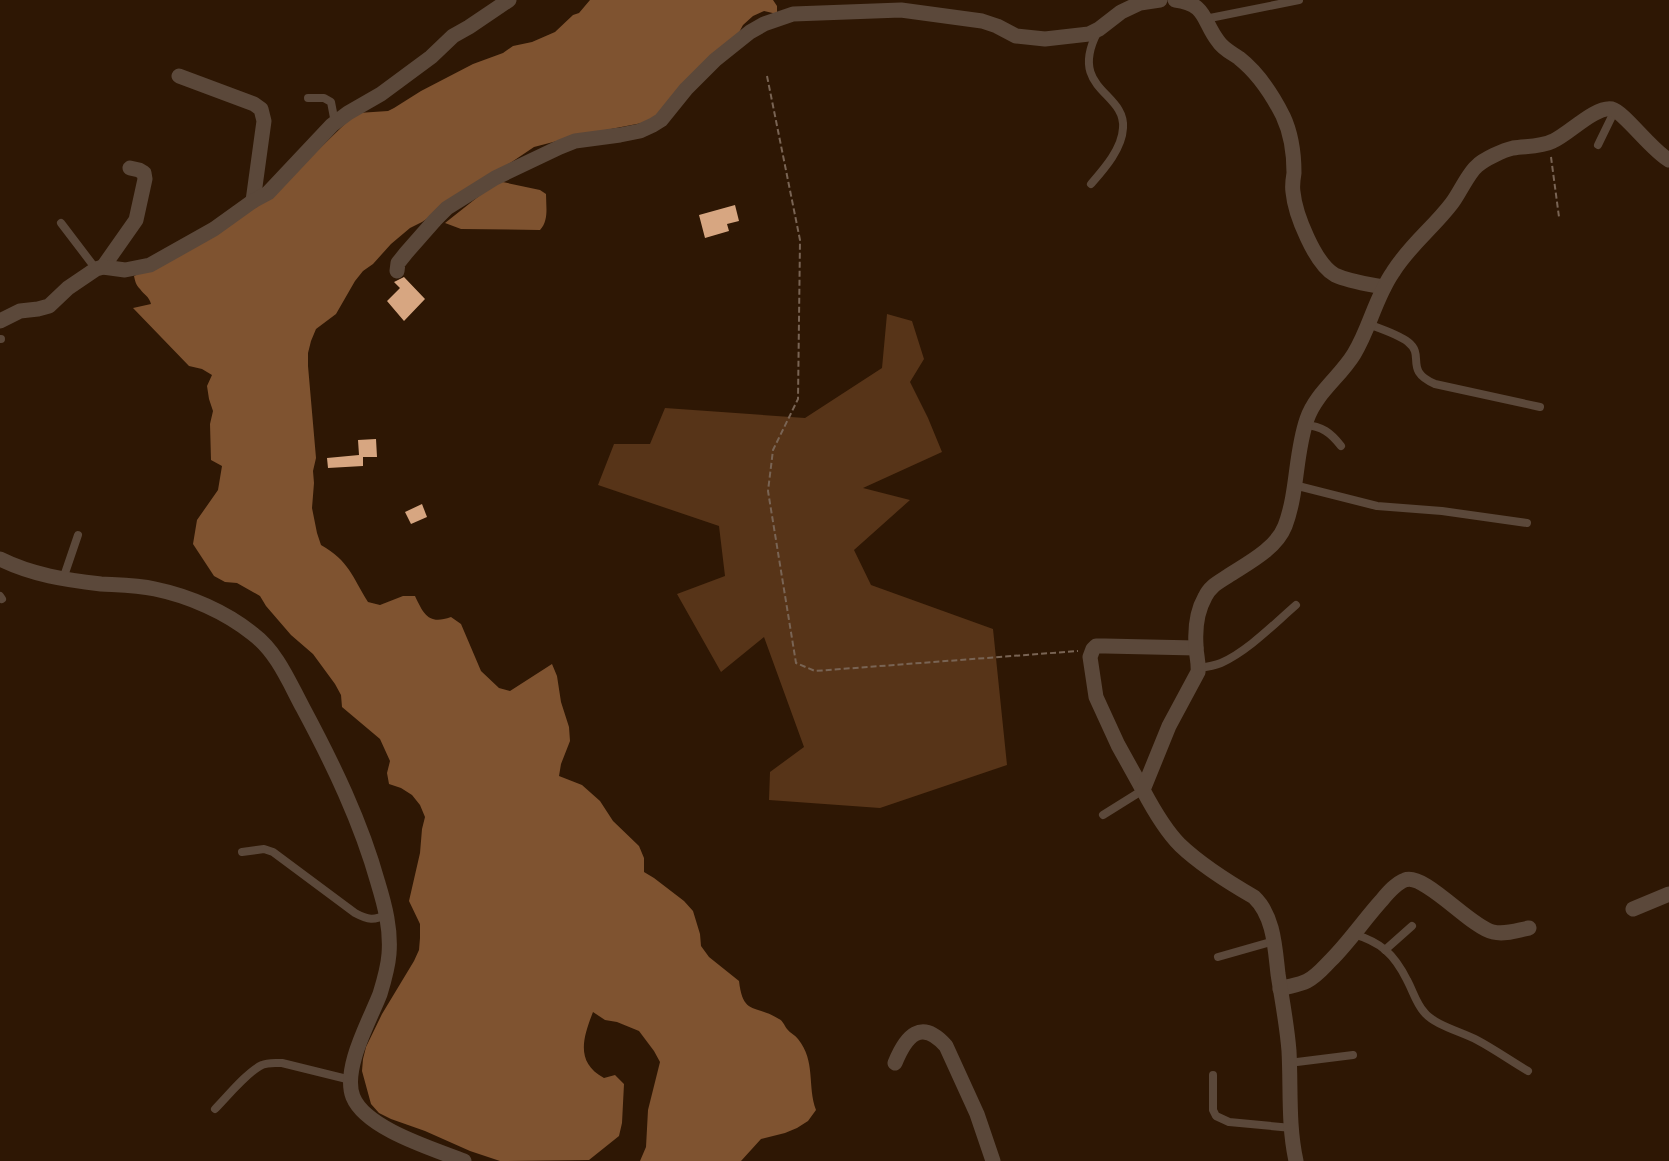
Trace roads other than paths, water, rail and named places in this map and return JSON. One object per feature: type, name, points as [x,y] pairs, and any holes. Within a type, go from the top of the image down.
[{"type":"street","points":[[99,268],[125,270],[150,265],[214,229],[268,193],[335,123],[381,94],[431,57],[453,36],[509,0]]},
{"type":"street","points":[[396,271],[406,253],[447,208],[495,178],[560,147],[575,141],[640,131],[661,120],[686,89],[715,60],[750,32],[792,7],[908,11],[982,21],[1016,36],[1045,39],[1089,34],[1140,1],[1160,0]]},
{"type":"street","points":[[1175,0],[1192,4],[1199,9],[1220,44],[1240,59],[1264,84],[1284,118],[1293,154],[1292,190],[1297,211],[1302,227],[1325,267],[1334,274],[1351,280],[1384,286]]},
{"type":"street","points":[[179,76],[254,104],[261,109],[264,121],[253,201]]},
{"type":"street","points":[[1143,790],[1168,726],[1198,668],[1196,625],[1205,597],[1212,586],[1258,556],[1284,529],[1305,425],[1317,399],[1332,384],[1360,345],[1384,286],[1404,255],[1449,207],[1478,165],[1512,148],[1549,142],[1603,110],[1615,110],[1669,160]]},
{"type":"street","points":[[0,321],[20,311],[49,306],[68,288],[99,268],[136,220],[141,204],[146,179],[144,173],[130,168]]},
{"type":"street","points":[[0,559],[28,570],[63,579],[147,588],[177,595],[199,603],[234,621],[254,634],[269,649],[281,666],[320,739],[353,811],[387,914],[389,954],[386,970],[380,993],[355,1053],[351,1080],[352,1095],[359,1108],[372,1120],[396,1133],[464,1161]]},
{"type":"street","points":[[1196,648],[1096,646],[1090,657],[1096,697],[1106,722],[1150,804],[1179,843],[1203,864],[1254,897],[1268,918],[1274,941],[1286,1023],[1296,1161]]},
{"type":"street","points":[[1280,988],[1307,981],[1319,973],[1389,893],[1405,880],[1410,879],[1428,886],[1491,932],[1500,933],[1529,928]]},
{"type":"street","points":[[1633,909],[1669,894]]},
{"type":"street","points":[[896,1063],[902,1047],[910,1037],[919,1032],[939,1037],[946,1046],[977,1114],[993,1161]]},
{"type":"lane","points":[[1205,19],[1273,2],[1299,0]]},
{"type":"lane","points":[[1091,184],[1119,145],[1124,128],[1122,116],[1112,101],[1096,85],[1088,59],[1091,45],[1100,29]]},
{"type":"lane","points":[[308,98],[324,98],[331,102],[335,123]]},
{"type":"lane","points":[[1598,145],[1615,110]]},
{"type":"lane","points":[[61,222],[99,268]]},
{"type":"lane","points":[[1368,324],[1409,342],[1416,353],[1417,371],[1423,379],[1435,384],[1540,407]]},
{"type":"lane","points":[[1305,425],[1317,426],[1325,430],[1333,435],[1341,446]]},
{"type":"lane","points":[[1294,485],[1377,506],[1442,511],[1527,523]]},
{"type":"lane","points":[[63,579],[78,535]]},
{"type":"lane","points":[[1198,668],[1213,666],[1233,657],[1296,605]]},
{"type":"lane","points":[[1103,815],[1143,790]]},
{"type":"lane","points":[[242,852],[264,849],[273,852],[364,918],[378,919],[387,914]]},
{"type":"lane","points":[[1385,950],[1412,926]]},
{"type":"lane","points":[[1353,934],[1382,946],[1395,960],[1425,1014],[1475,1039],[1528,1071]]},
{"type":"lane","points":[[1218,957],[1274,941]]},
{"type":"lane","points":[[1289,1063],[1353,1055]]},
{"type":"lane","points":[[214,1109],[263,1064],[282,1064],[351,1080]]},
{"type":"lane","points":[[1213,1075],[1213,1110],[1216,1116],[1229,1122],[1292,1128]]}]
